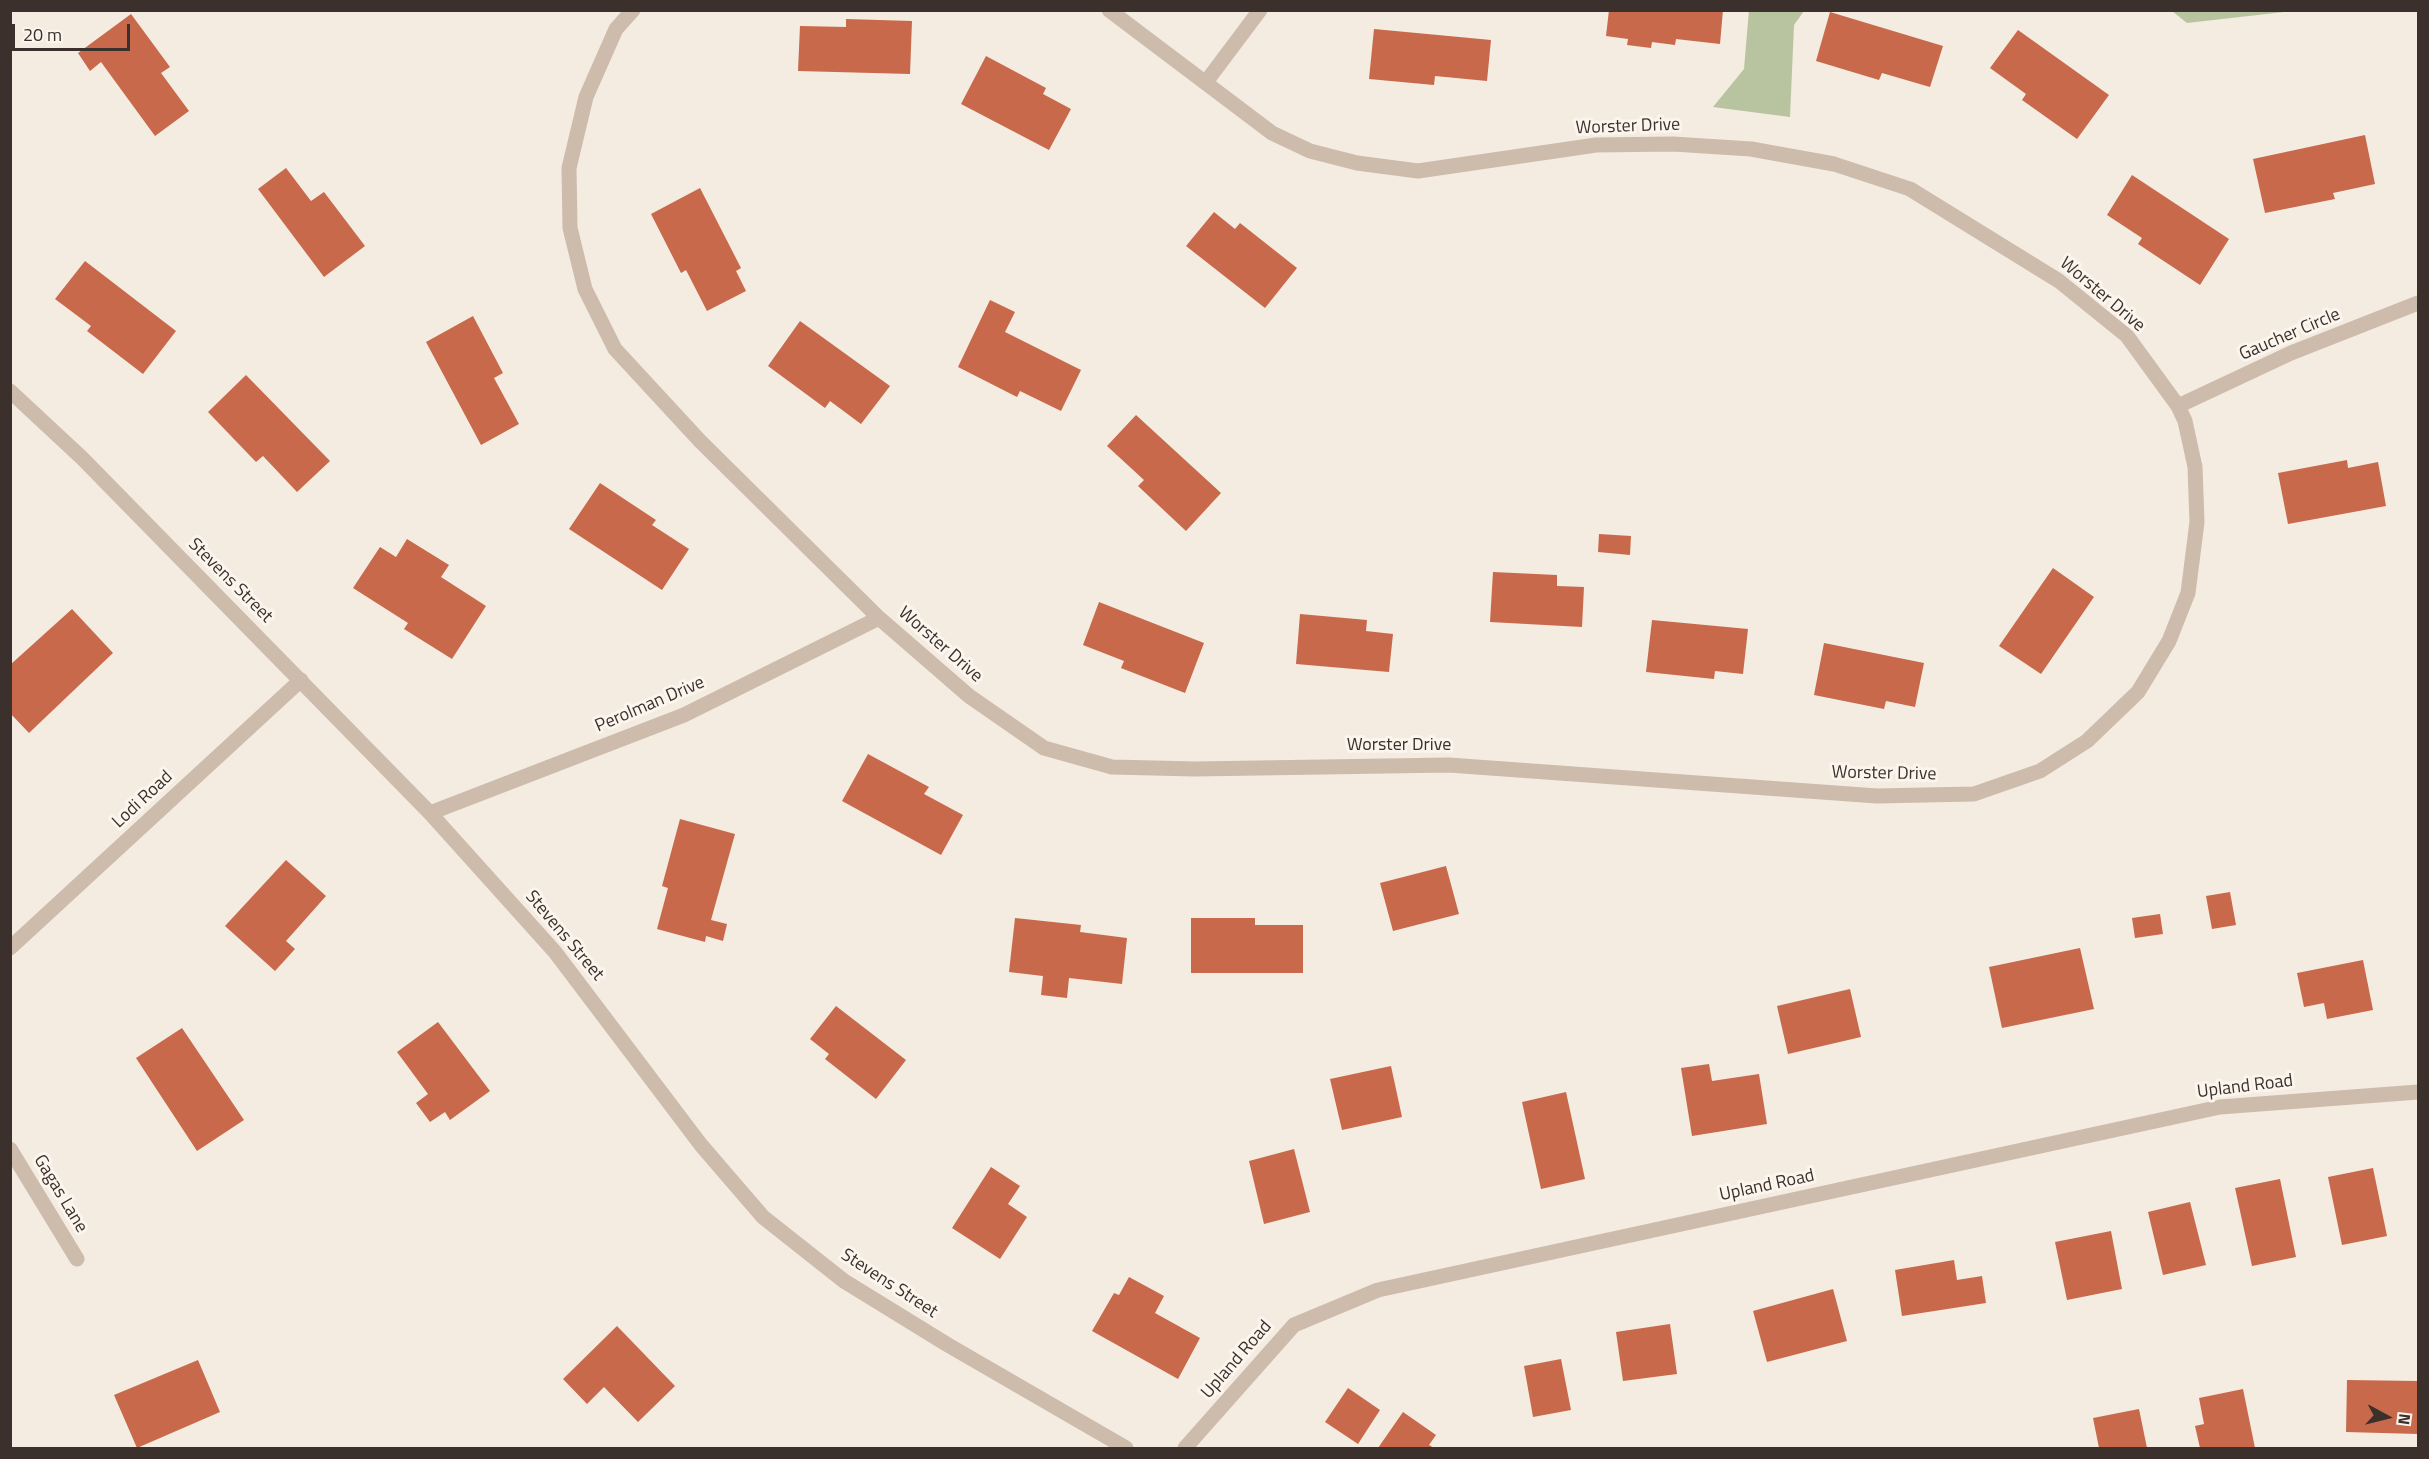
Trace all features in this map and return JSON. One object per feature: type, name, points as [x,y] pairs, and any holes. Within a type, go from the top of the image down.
[{"type":"street","name":"Worster Drive","points":[[633,10],[616,29],[586,97],[569,168],[570,228],[585,289],[615,349],[700,441],[879,618],[969,696],[1044,748],[1112,767],[1194,770],[1449,765],[1877,796],[1974,794],[2040,771],[2087,741],[2138,692],[2169,641],[2188,593],[2197,522],[2195,467],[2185,421],[2178,406],[2127,336],[2059,281],[1920,195],[1834,164],[1751,149],[1673,144],[1596,145],[1418,171],[1357,164],[1310,151],[1272,133],[1109,10]]},
{"type":"street","points":[[1206,82],[1260,10]]},
{"type":"street","name":"Gaucher Circle","points":[[2178,406],[2291,353],[2418,303]]},
{"type":"street","name":"Stevens Street","points":[[10,392],[82,458],[430,813],[555,952],[701,1144],[763,1217],[844,1281],[948,1346],[1126,1449]]},
{"type":"street","name":"Perolman Drive","points":[[430,813],[684,715],[879,618]]},
{"type":"street","name":"Lodi Road","points":[[10,948],[301,680]]},
{"type":"street","name":"Upland Road","points":[[1185,1449],[1294,1325],[1378,1290],[2220,1107],[2418,1092]]},
{"type":"street","name":"Gagas Lane","points":[[10,1149],[77,1259]]},
{"type":"green space","points":[[1749,10],[1804,11],[1794,25],[1790,117],[1713,107],[1744,69]]},
{"type":"green space","points":[[2172,11],[2293,11],[2187,23]]},
{"type":"building","points":[[1609,10],[1723,10],[1720,44],[1676,39],[1675,45],[1652,42],[1651,48],[1627,45],[1628,39],[1606,36]]},
{"type":"building","points":[[1830,12],[1943,46],[1930,87],[1882,73],[1879,80],[1816,61]]},
{"type":"building","points":[[131,14],[170,67],[161,73],[189,111],[155,136],[101,62],[90,71],[78,53]]},
{"type":"building","points":[[846,19],[912,21],[910,74],[798,71],[800,26],[846,27]]},
{"type":"building","points":[[1374,29],[1491,40],[1487,81],[1435,76],[1434,85],[1369,79]]},
{"type":"building","points":[[2018,30],[2109,95],[2077,139],[2022,100],[2026,94],[1990,68]]},
{"type":"building","points":[[986,56],[1046,88],[1043,94],[1071,109],[1049,150],[961,104]]},
{"type":"building","points":[[2365,135],[2375,184],[2333,193],[2335,199],[2265,213],[2253,159]]},
{"type":"building","points":[[286,168],[311,201],[324,192],[365,246],[324,277],[258,189]]},
{"type":"building","points":[[2132,175],[2229,239],[2200,285],[2138,244],[2142,238],[2107,215]]},
{"type":"building","points":[[700,188],[741,268],[736,271],[746,291],[707,311],[686,270],[681,273],[651,214]]},
{"type":"building","points":[[1214,212],[1235,229],[1240,223],[1297,268],[1265,308],[1186,246]]},
{"type":"building","points":[[85,261],[176,331],[143,374],[87,331],[91,326],[55,299]]},
{"type":"building","points":[[990,300],[1015,312],[1005,332],[1081,370],[1061,411],[1020,391],[1017,397],[958,367]]},
{"type":"building","points":[[473,316],[503,373],[494,378],[519,424],[481,445],[426,342]]},
{"type":"building","points":[[800,321],[890,386],[861,424],[830,401],[825,408],[768,366]]},
{"type":"building","points":[[246,375],[330,461],[297,492],[263,456],[256,462],[208,412]]},
{"type":"building","points":[[1136,415],[1221,493],[1186,531],[1138,486],[1144,480],[1107,446]]},
{"type":"building","points":[[2347,460],[2348,468],[2378,462],[2386,506],[2288,524],[2278,473]]},
{"type":"building","points":[[600,483],[656,520],[652,525],[689,549],[662,590],[569,529]]},
{"type":"building","points":[[1599,534],[1631,536],[1630,555],[1598,552]]},
{"type":"building","points":[[407,539],[449,565],[441,577],[486,606],[452,659],[404,629],[408,623],[353,588],[380,547],[396,557]]},
{"type":"building","points":[[2053,568],[2094,597],[2041,674],[1999,646]]},
{"type":"building","points":[[1493,572],[1557,575],[1557,586],[1584,587],[1582,627],[1490,622]]},
{"type":"building","points":[[1099,602],[1204,643],[1185,693],[1121,668],[1124,661],[1083,645]]},
{"type":"building","points":[[72,609],[113,653],[29,733],[10,713],[10,665]]},
{"type":"building","points":[[1300,614],[1367,620],[1366,631],[1393,634],[1389,672],[1296,664]]},
{"type":"building","points":[[1652,620],[1748,629],[1743,674],[1715,671],[1714,679],[1646,672]]},
{"type":"building","points":[[1824,643],[1924,663],[1915,707],[1886,701],[1884,709],[1814,695]]},
{"type":"building","points":[[868,754],[929,787],[924,794],[963,815],[941,855],[842,801]]},
{"type":"building","points":[[680,819],[735,834],[711,920],[727,924],[723,941],[706,936],[705,942],[657,929],[668,888],[662,886]]},
{"type":"building","points":[[286,860],[326,896],[286,941],[295,949],[275,971],[225,926]]},
{"type":"building","points":[[1446,866],[1459,914],[1393,931],[1380,883]]},
{"type":"building","points":[[2230,892],[2236,925],[2212,929],[2206,896]]},
{"type":"building","points":[[2160,914],[2163,934],[2135,938],[2132,918]]},
{"type":"building","points":[[1015,918],[1081,925],[1080,932],[1127,938],[1122,984],[1069,978],[1067,998],[1041,995],[1043,976],[1009,972]]},
{"type":"building","points":[[1191,918],[1255,918],[1255,925],[1303,925],[1303,973],[1191,973]]},
{"type":"building","points":[[2080,948],[2094,1009],[2002,1028],[1989,967]]},
{"type":"building","points":[[2363,960],[2373,1010],[2327,1019],[2324,1003],[2304,1007],[2297,973]]},
{"type":"building","points":[[1850,989],[1861,1037],[1788,1054],[1777,1006]]},
{"type":"building","points":[[836,1006],[906,1060],[876,1099],[825,1059],[829,1054],[810,1039]]},
{"type":"building","points":[[438,1022],[490,1091],[450,1120],[445,1112],[430,1122],[416,1103],[428,1094],[397,1052]]},
{"type":"building","points":[[182,1028],[244,1120],[197,1151],[136,1058]]},
{"type":"building","points":[[1709,1064],[1712,1081],[1759,1074],[1767,1124],[1692,1136],[1681,1068]]},
{"type":"building","points":[[1391,1066],[1402,1117],[1342,1130],[1330,1079]]},
{"type":"building","points":[[1566,1092],[1585,1179],[1541,1189],[1522,1102]]},
{"type":"building","points":[[1294,1149],[1310,1212],[1264,1224],[1249,1161]]},
{"type":"building","points":[[991,1167],[1020,1186],[1008,1204],[1027,1217],[1000,1259],[952,1228]]},
{"type":"building","points":[[2373,1168],[2387,1236],[2342,1245],[2328,1177]]},
{"type":"building","points":[[2280,1179],[2296,1257],[2252,1266],[2235,1188]]},
{"type":"building","points":[[2190,1202],[2206,1265],[2163,1275],[2148,1212]]},
{"type":"building","points":[[2111,1231],[2122,1289],[2067,1300],[2055,1242]]},
{"type":"building","points":[[1954,1260],[1957,1280],[1982,1276],[1986,1303],[1902,1316],[1895,1270]]},
{"type":"building","points":[[1129,1277],[1164,1296],[1155,1313],[1200,1338],[1178,1379],[1092,1331],[1114,1293],[1119,1295]]},
{"type":"building","points":[[1833,1289],[1847,1341],[1767,1362],[1753,1311]]},
{"type":"building","points":[[1670,1324],[1677,1374],[1623,1381],[1616,1332]]},
{"type":"building","points":[[617,1326],[675,1386],[638,1422],[604,1387],[587,1404],[563,1379]]},
{"type":"building","points":[[1561,1359],[1571,1410],[1533,1417],[1524,1366]]},
{"type":"building","points":[[198,1360],[220,1412],[137,1448],[114,1395]]},
{"type":"building","points":[[2347,1380],[2418,1381],[2418,1434],[2346,1432]]},
{"type":"building","points":[[1348,1388],[1380,1410],[1358,1444],[1325,1422]]},
{"type":"building","points":[[2243,1389],[2255,1448],[2200,1448],[2195,1426],[2204,1424],[2199,1398]]},
{"type":"building","points":[[2139,1409],[2147,1448],[2099,1448],[2093,1418]]},
{"type":"building","points":[[1403,1412],[1436,1435],[1429,1445],[1434,1448],[1378,1448]]}]
